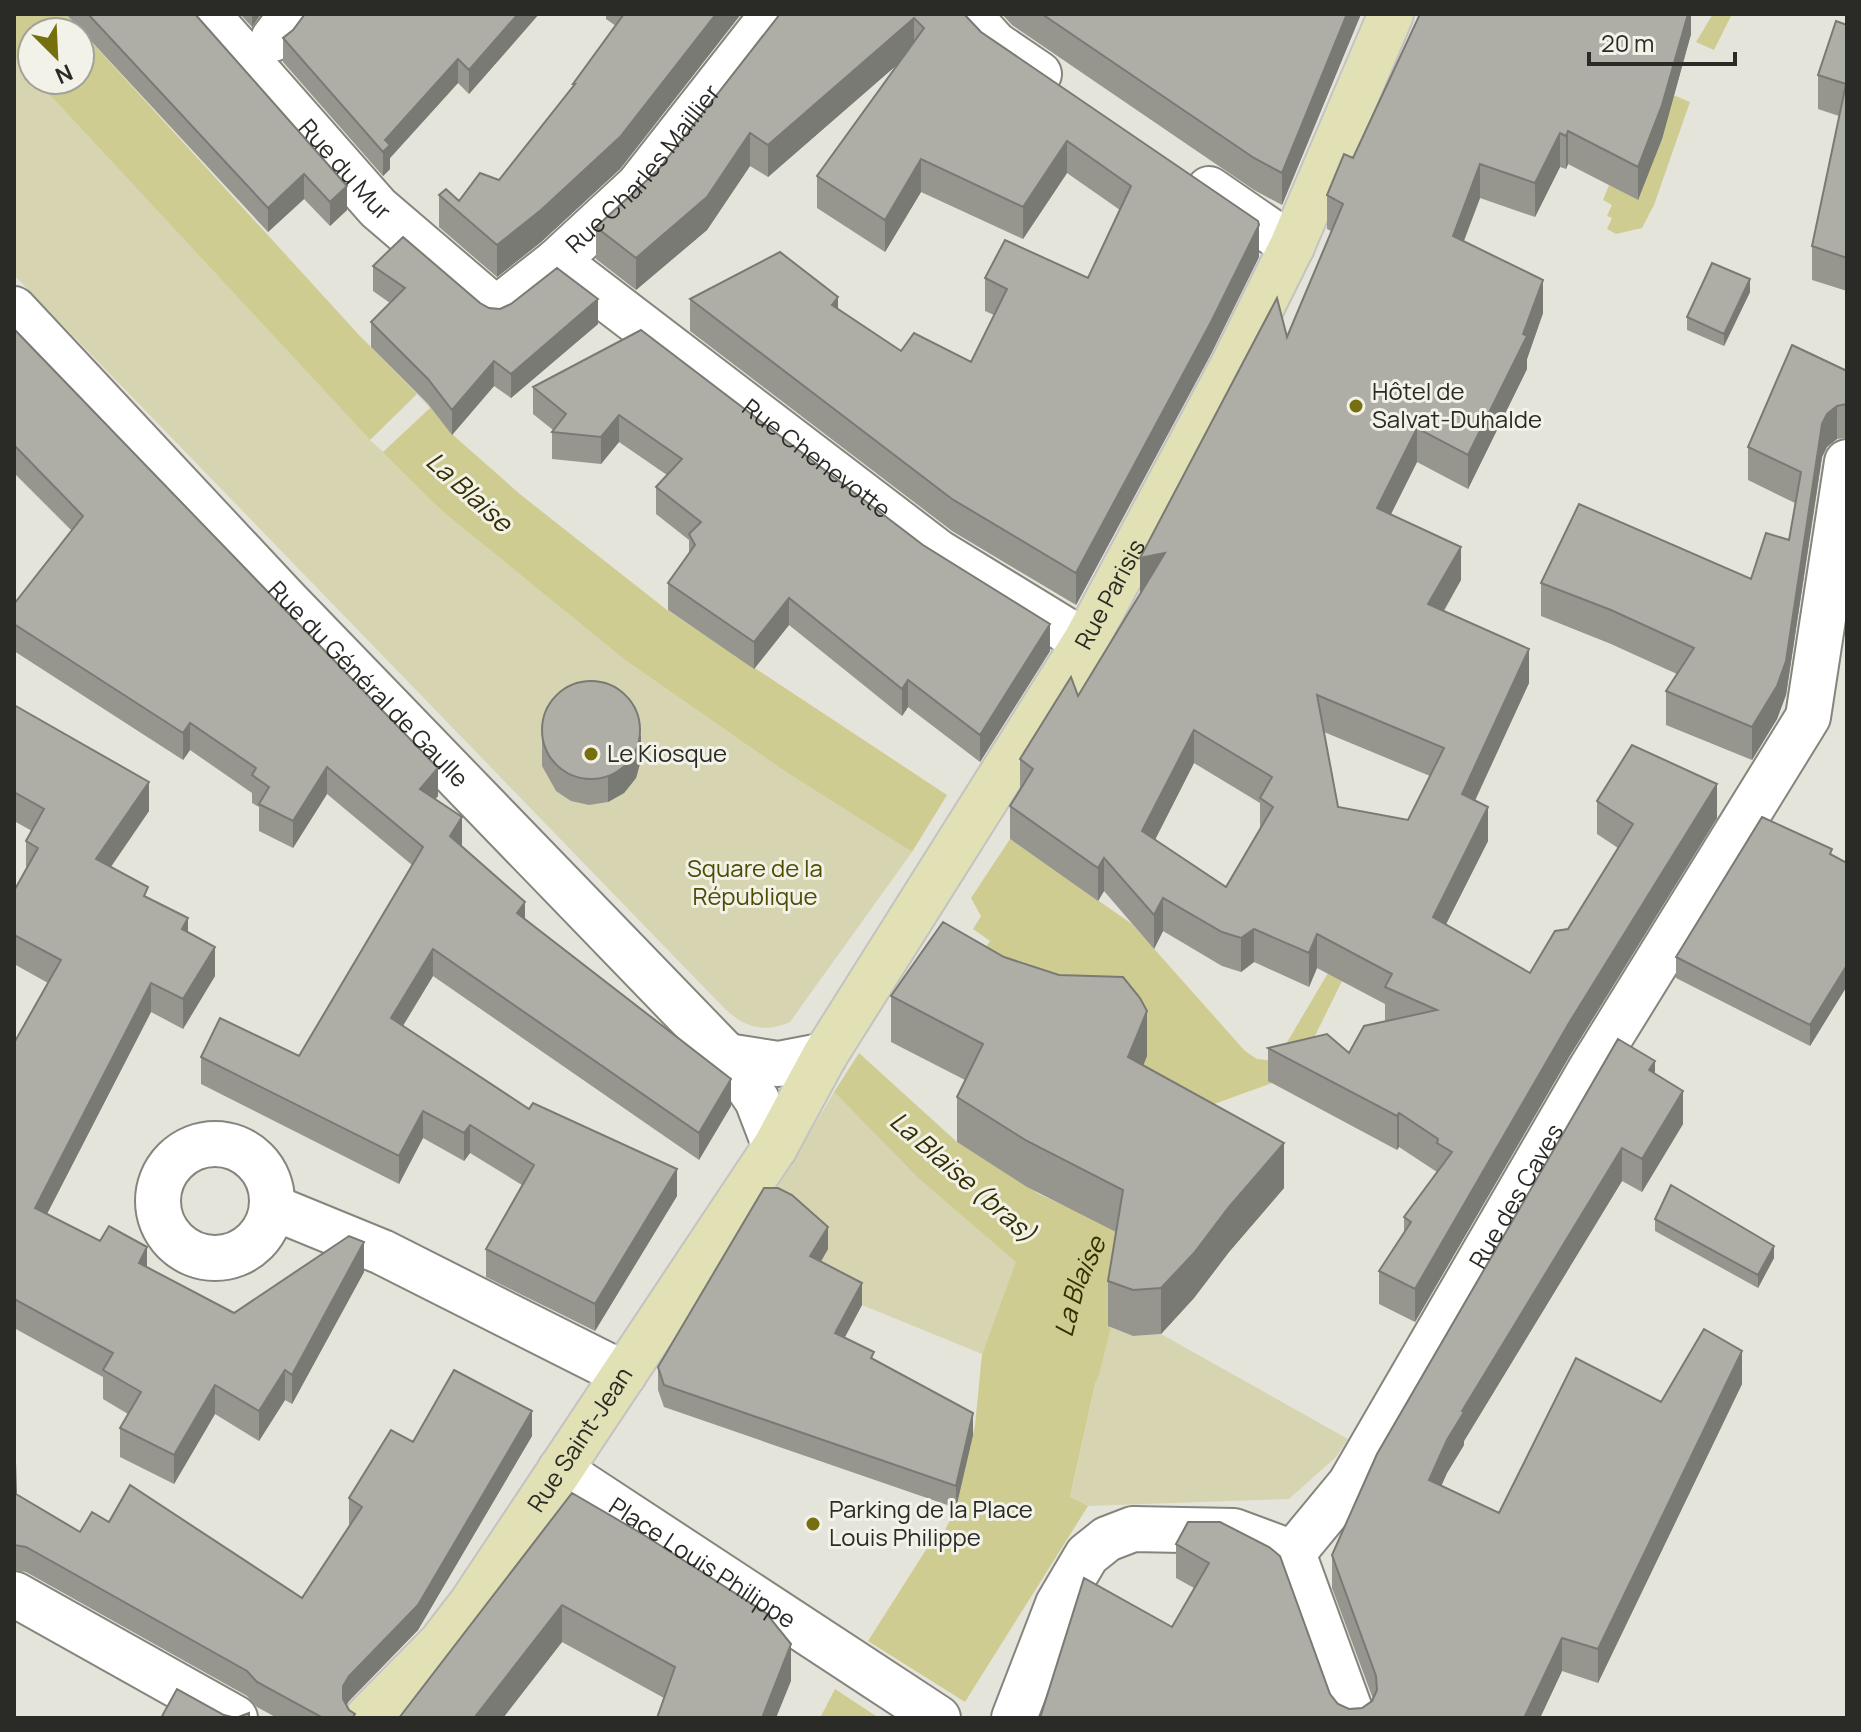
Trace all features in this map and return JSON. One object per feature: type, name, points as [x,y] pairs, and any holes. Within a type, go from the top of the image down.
[{"type":"main road","name":"Rue Parisis","points":[[775,1147],[825,1055],[1085,642],[1233,365],[1292,246],[1391,14]]},
{"type":"main road","name":"Rue Saint-Jean","points":[[367,1718],[441,1643],[471,1604],[775,1147]]},
{"type":"street","name":"Rue du Mur","points":[[207,14],[378,208],[496,309]]},
{"type":"street","name":"Rue Charles Maillier","points":[[496,309],[557,261],[638,186],[773,14]]},
{"type":"street","points":[[968,14],[995,44],[1073,97]]},
{"type":"street","points":[[1176,167],[1292,246]]},
{"type":"street","name":"Rue Chenevotte","points":[[557,261],[938,552],[1085,642]]},
{"type":"street","name":"Rue du Général de Gaulle","points":[[14,309],[286,600],[727,1056],[757,1100],[775,1147]]},
{"type":"street","name":"Rue des Caves","points":[[1293,1553],[1350,1484],[1590,1070],[1808,717],[1847,462]]},
{"type":"street","points":[[1808,717],[1847,673]]},
{"type":"street","points":[[727,1056],[778,1064],[825,1055]]},
{"type":"street","points":[[272,1207],[382,1252],[624,1374]]},
{"type":"street","name":"Place Louis Philippe","points":[[560,1470],[938,1718]]},
{"type":"street","points":[[1014,1718],[1058,1604],[1087,1555],[1107,1539],[1133,1529],[1234,1531],[1293,1553],[1353,1718]]},
{"type":"street","points":[[14,1594],[235,1718]]},
{"type":"green space","name":"Square de la République","points":[[14,56],[16,96],[51,96],[370,440],[442,511],[625,660],[786,772],[912,852],[790,1022],[756,1027],[726,1010],[14,275]]},
{"type":"green space","points":[[834,1092],[918,1178],[1017,1262],[982,1354],[862,1305],[815,1270],[767,1205]]},
{"type":"green space","points":[[1108,1326],[1133,1336],[1161,1334],[1348,1439],[1336,1457],[1289,1499],[1088,1506],[1070,1498]]},
{"type":"water","points":[[14,14],[68,16],[16,16],[16,58]]},
{"type":"water","points":[[1713,14],[1732,14],[1714,50],[1696,42]]},
{"type":"water","points":[[96,47],[453,435],[521,495],[667,610],[947,795],[912,852],[786,772],[625,660],[442,511],[370,440],[51,96],[96,96]]},
{"type":"water","points":[[1673,95],[1690,102],[1654,205],[1642,228],[1616,234],[1607,229],[1612,218],[1607,216],[1612,205],[1603,200],[1609,185],[1638,200]]},
{"type":"water","points":[[1010,839],[1132,924],[1245,1051],[1257,1059],[1276,1061],[1351,934],[1353,959],[1300,1066],[1291,1076],[1181,1116],[981,955],[990,941],[973,929],[981,916],[971,898]]},
{"type":"water","name":"La Blaise (bras)","points":[[859,1053],[957,1142],[1039,1194],[1069,1208],[1062,1223],[1069,1227],[1071,1224],[1117,1269],[1108,1326],[1070,1497],[1088,1506],[965,1702],[868,1641],[936,1534],[944,1532],[956,1508],[975,1425],[982,1354],[1016,1262],[918,1178],[834,1092]]},
{"type":"water","points":[[835,1689],[879,1718],[820,1718]]},
{"type":"pier","points":[[417,394],[430,408],[383,452],[370,440]]},
{"type":"building","points":[[88,14],[195,14],[347,186],[330,202],[304,174],[268,208],[96,23],[96,16]]},
{"type":"building","points":[[305,14],[518,14],[469,70],[458,59],[385,140],[390,145],[383,152],[283,38]]},
{"type":"building","points":[[624,14],[716,14],[620,137],[541,210],[497,245],[439,195],[446,189],[459,201],[480,173],[499,180],[575,84]]},
{"type":"building","points":[[780,14],[964,14],[981,32],[1258,221],[1259,225],[1211,322],[1076,573],[952,499],[690,299],[780,252],[838,297],[832,305],[901,351],[914,333],[971,362],[1007,289],[985,278],[1005,240],[1088,278],[1131,186],[1067,141],[1023,207],[921,159],[885,220],[817,176],[924,28],[914,18],[768,145],[750,133],[707,197],[636,258],[596,227],[658,170]]},
{"type":"building","points":[[1042,14],[1347,14],[1282,173],[1254,158]]},
{"type":"building","points":[[1420,14],[1688,14],[1662,105],[1638,167],[1568,131],[1566,136],[1560,133],[1535,183],[1480,164],[1453,236],[1543,280],[1523,334],[1527,336],[1468,455],[1417,428],[1377,508],[1461,547],[1428,604],[1529,649],[1462,794],[1488,807],[1433,917],[1530,973],[1555,931],[1568,929],[1633,824],[1597,801],[1632,745],[1717,784],[1569,1023],[1415,1289],[1379,1271],[1411,1222],[1404,1217],[1452,1152],[1399,1113],[1397,1116],[1268,1048],[1327,1034],[1349,1053],[1364,1026],[1437,1010],[1385,987],[1392,974],[1317,934],[1309,953],[1254,929],[1241,938],[1222,932],[1163,898],[1154,915],[1104,858],[1098,868],[1010,806],[1033,769],[1020,759],[1071,677],[1078,696],[1165,553],[1140,558],[1277,298],[1287,337],[1343,204],[1327,195],[1344,154],[1353,158]],"holes":[[[1317,695],[1444,748],[1408,820],[1338,807]],[[1194,730],[1272,777],[1260,798],[1273,807],[1226,887],[1142,831]]]},
{"type":"building","points":[[1836,21],[1847,25],[1847,258],[1812,246],[1846,84],[1818,75]]},
{"type":"building","points":[[403,237],[489,308],[500,309],[511,304],[557,268],[598,299],[511,374],[494,361],[452,410],[428,379],[371,322],[405,288],[373,266]]},
{"type":"building","points":[[1712,263],[1750,279],[1724,334],[1687,317]]},
{"type":"building","points":[[14,329],[438,768],[420,789],[462,817],[450,836],[525,902],[517,913],[731,1079],[699,1133],[433,949],[391,1018],[529,1109],[533,1103],[677,1169],[595,1304],[486,1249],[534,1165],[470,1125],[464,1133],[423,1111],[399,1156],[201,1057],[220,1018],[299,1056],[423,847],[327,767],[293,821],[259,804],[269,787],[252,775],[256,768],[190,723],[183,733],[14,624],[14,604],[83,516],[14,445]]},
{"type":"building","points":[[641,330],[923,545],[1050,624],[980,735],[908,680],[902,689],[789,598],[754,642],[668,583],[695,545],[689,534],[701,522],[656,487],[682,459],[619,415],[601,437],[552,432],[566,414],[533,387]]},
{"type":"building","points":[[1792,345],[1847,371],[1847,404],[1837,406],[1827,414],[1822,424],[1786,661],[1777,686],[1752,727],[1666,691],[1694,648],[1611,610],[1541,583],[1579,504],[1751,579],[1766,533],[1789,540],[1801,472],[1748,447]]},
{"type":"building","name":"Le Kiosque","points":[[591,681],[610,684],[626,695],[637,711],[640,730],[637,749],[626,765],[610,776],[591,779],[572,776],[556,765],[545,749],[542,730],[545,711],[556,695],[572,684]]},
{"type":"building","points":[[14,705],[149,782],[96,859],[148,887],[144,896],[188,918],[182,929],[215,947],[183,999],[151,983],[35,1208],[100,1241],[109,1226],[147,1247],[139,1263],[234,1313],[349,1236],[364,1242],[292,1375],[285,1370],[259,1411],[215,1385],[174,1455],[120,1428],[141,1392],[103,1370],[113,1353],[14,1299],[14,1043],[61,960],[14,935],[14,891],[38,848],[26,841],[44,809],[14,792]]},
{"type":"building","points":[[1762,817],[1832,849],[1830,854],[1847,863],[1847,965],[1810,1025],[1676,957]]},
{"type":"building","points":[[943,922],[1004,957],[1059,975],[1123,977],[1147,1011],[1128,1057],[1284,1143],[1194,1253],[1161,1288],[1133,1290],[1108,1281],[1123,1190],[1027,1141],[957,1097],[983,1044],[891,996]]},
{"type":"building","points":[[1618,1039],[1655,1061],[1649,1070],[1683,1091],[1642,1159],[1622,1148],[1462,1411],[1429,1480],[1499,1513],[1576,1358],[1661,1402],[1704,1329],[1742,1351],[1598,1649],[1562,1638],[1524,1718],[1040,1718],[1084,1578],[1172,1627],[1209,1563],[1176,1544],[1188,1522],[1220,1522],[1269,1547],[1280,1556],[1330,1694],[1338,1704],[1349,1709],[1362,1708],[1372,1701],[1377,1690],[1376,1676],[1332,1555],[1377,1454]]},
{"type":"building","points":[[1671,1185],[1774,1246],[1758,1275],[1655,1219]]},
{"type":"building","points":[[764,1188],[778,1188],[792,1195],[828,1227],[810,1256],[862,1283],[835,1333],[874,1352],[871,1358],[973,1413],[956,1486],[664,1385],[658,1367]]},
{"type":"building","points":[[454,1370],[532,1411],[418,1605],[343,1686],[343,1699],[355,1714],[352,1718],[323,1718],[257,1682],[247,1671],[26,1547],[14,1545],[14,1428],[16,1494],[80,1532],[92,1512],[109,1522],[130,1485],[302,1598],[362,1507],[349,1498],[391,1430],[413,1442]]},
{"type":"building","points":[[572,1493],[766,1613],[791,1644],[762,1718],[657,1718],[675,1667],[562,1605],[474,1718],[399,1718]]},
{"type":"building","points":[[177,1689],[224,1715],[236,1718],[161,1718]]},
{"type":"waterway","name":"La Blaise","points":[[1057,1361],[1076,1285],[1158,1116]]},
{"type":"place","name":"Hôtel de Salvat-Duhalde","points":[[1356,406]]},
{"type":"place","name":"Le Kiosque","points":[[591,754]]},
{"type":"place","name":"Parking de la Place Louis Philippe","points":[[813,1524]]}]
